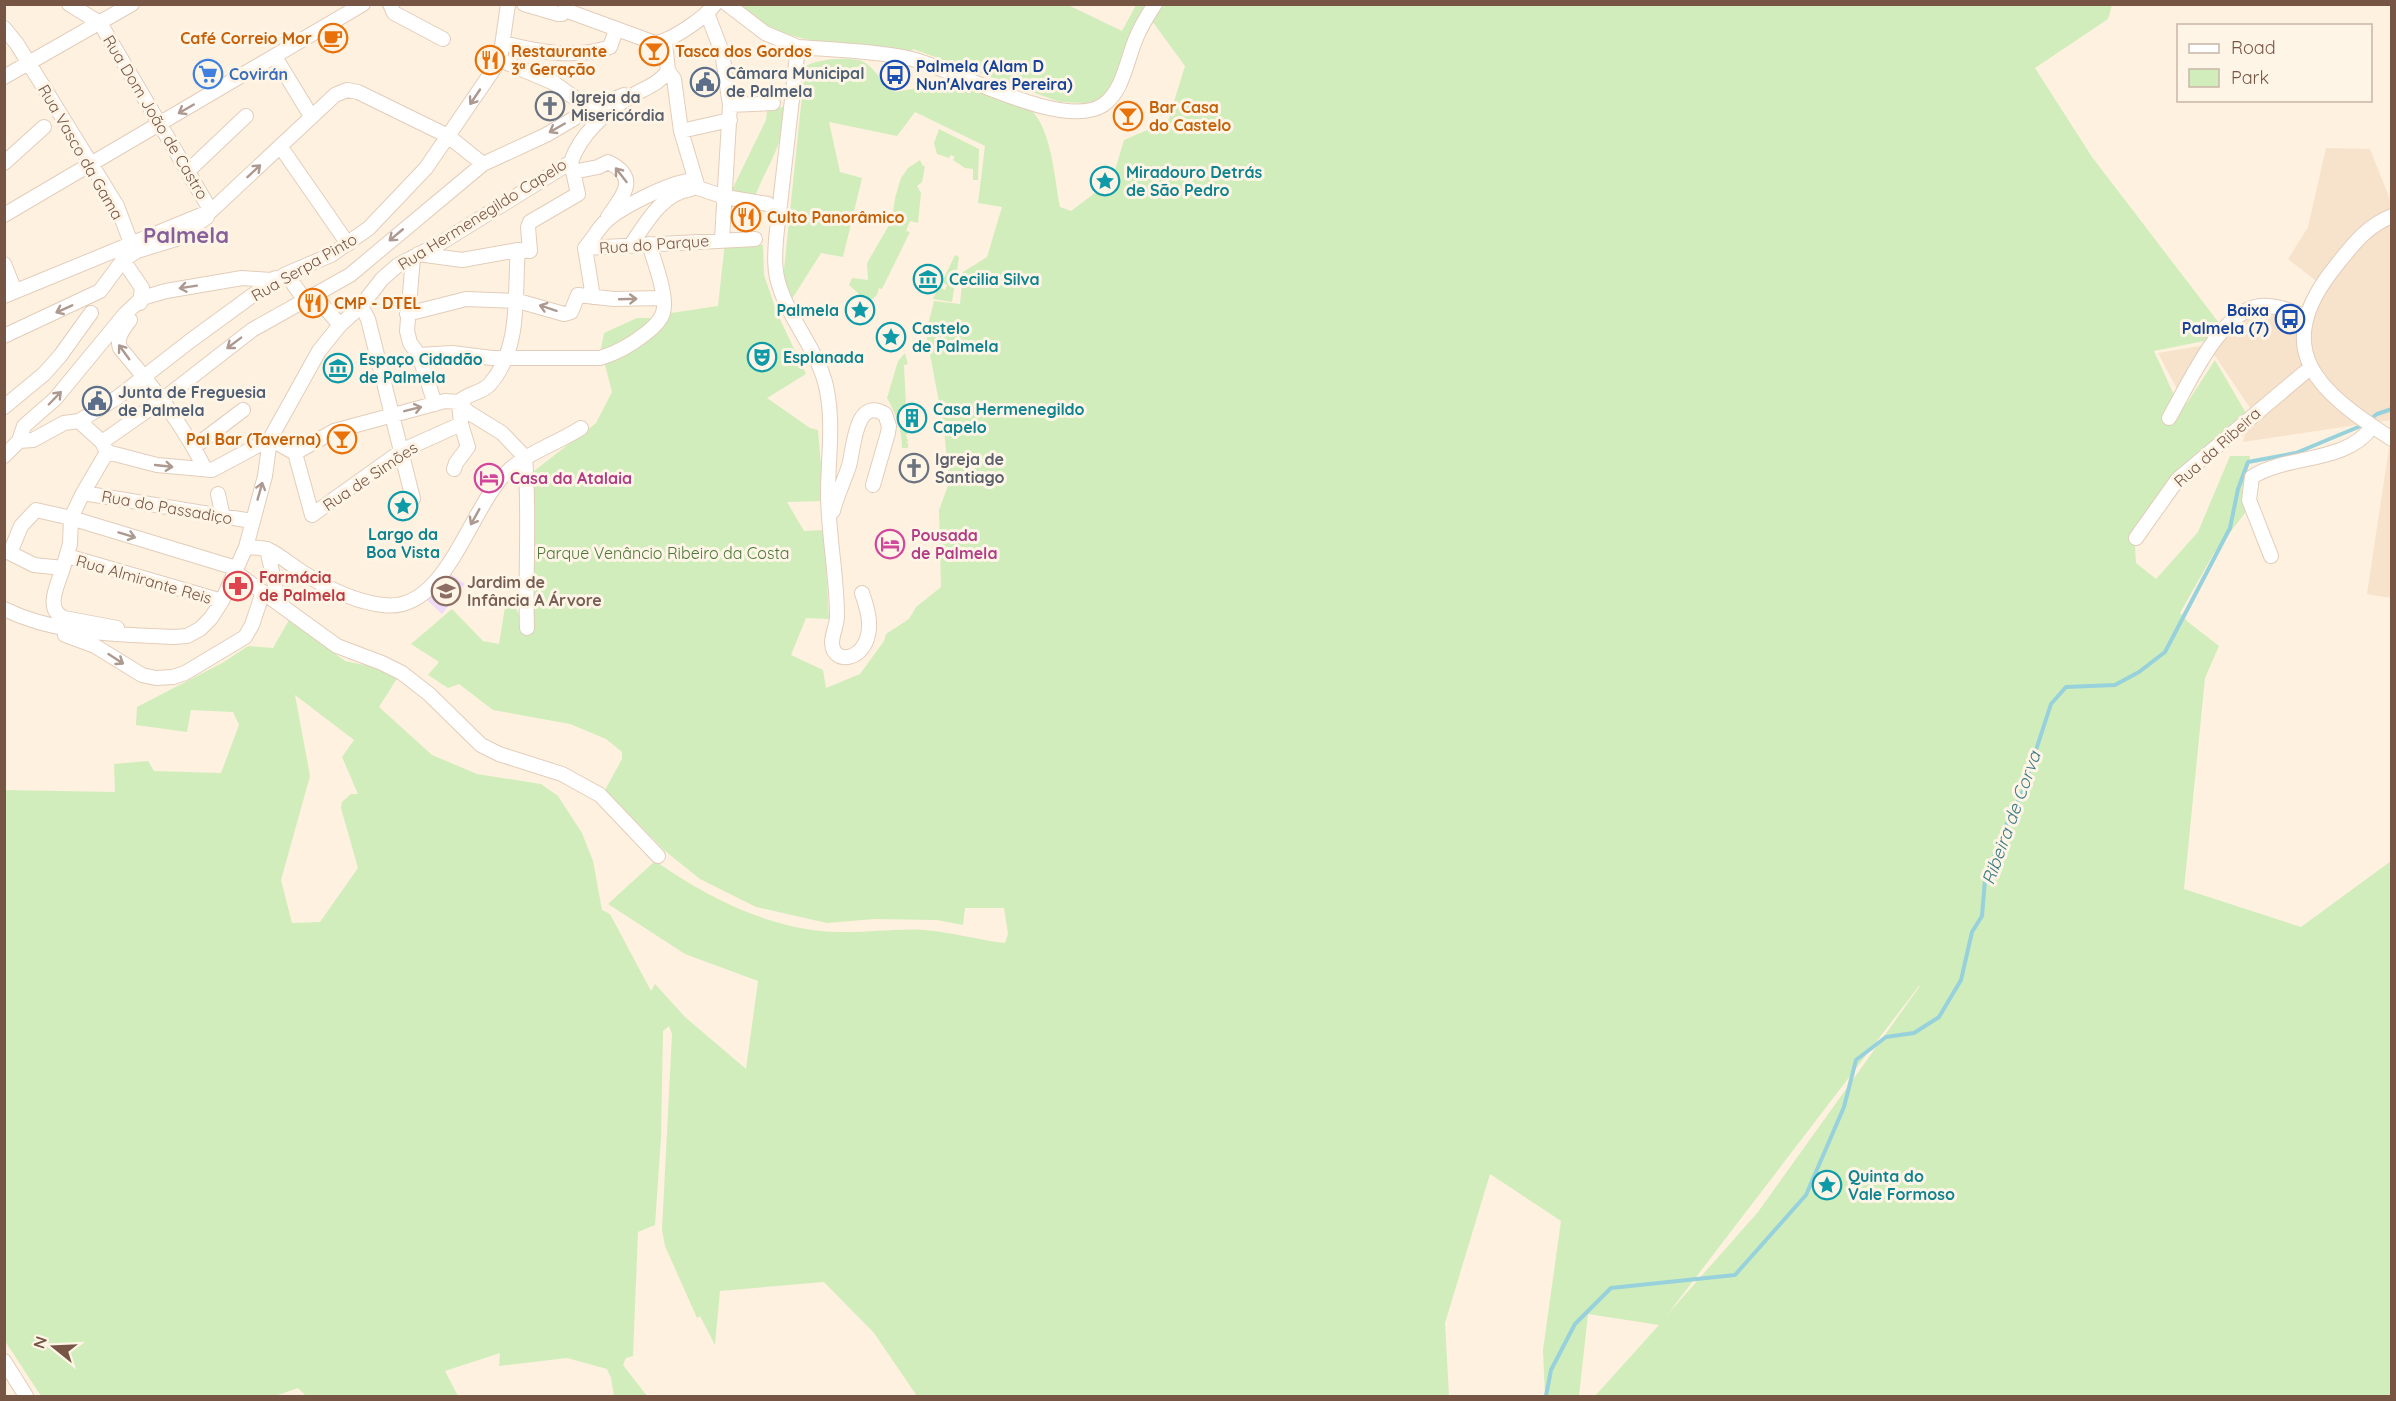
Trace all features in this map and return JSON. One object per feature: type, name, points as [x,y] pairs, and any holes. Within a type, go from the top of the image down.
[{"type":"street","points":[[69,4],[100,23]]},
{"type":"street","points":[[4,77],[132,4]]},
{"type":"street","points":[[4,215],[363,4]]},
{"type":"street","points":[[390,4],[394,13],[443,39]]},
{"type":"street","name":"Rua Serpa Pinto","points":[[19,441],[33,440],[64,423],[79,421],[145,378],[190,341],[331,255],[369,228],[426,168],[500,60],[508,4]]},
{"type":"street","points":[[524,4],[558,14],[562,14],[565,7],[616,30],[655,43],[665,42],[711,9],[728,76],[730,105],[722,239]]},
{"type":"street","points":[[727,4],[765,33],[798,46],[910,59],[1028,101],[1076,113],[1094,109],[1106,102],[1117,87],[1136,38],[1155,4]]},
{"type":"street","name":"Rua Dom João de Castro","points":[[100,23],[211,211]]},
{"type":"street","name":"Rua Vasco da Gama","points":[[4,28],[17,44],[117,206],[131,243]]},
{"type":"street","points":[[503,43],[531,50],[585,54],[610,46],[616,30]]},
{"type":"street","points":[[665,42],[668,71],[674,79],[681,131],[698,188]]},
{"type":"street","points":[[798,46],[775,256],[779,286],[817,359],[825,379],[829,399],[828,496],[837,617],[832,645],[840,656],[856,656],[866,643],[869,619],[862,592]]},
{"type":"street","points":[[275,57],[311,117]]},
{"type":"street","points":[[500,60],[554,83],[590,109]]},
{"type":"street","points":[[459,402],[466,395],[483,390],[488,386],[497,375],[510,347],[518,300],[516,273],[531,222],[578,194],[572,162],[605,115],[631,96],[663,78],[668,71]]},
{"type":"street","points":[[142,635],[101,624],[64,618],[57,614],[53,600],[70,544],[71,518],[105,447],[252,330],[350,275],[483,164],[546,135],[590,109],[617,97],[649,87]]},
{"type":"street","points":[[4,336],[100,291],[123,260],[137,251],[176,239],[187,233],[203,221],[335,95],[353,90],[448,136],[483,164]]},
{"type":"street","points":[[730,105],[772,103]]},
{"type":"street","points":[[188,171],[246,116]]},
{"type":"street","points":[[681,131],[730,120]]},
{"type":"street","points":[[4,164],[44,127]]},
{"type":"street","points":[[280,146],[348,244]]},
{"type":"street","points":[[572,162],[598,167],[608,162],[627,180],[627,188],[585,248],[594,297]]},
{"type":"street","name":"Rua Hermenegildo Capelo","points":[[4,609],[45,626],[87,632],[187,636],[200,629],[211,618],[222,601],[246,547],[265,476],[270,439],[314,359],[340,325],[361,306],[382,279],[398,265],[439,244],[572,162]]},
{"type":"street","points":[[606,221],[646,197],[682,181],[689,181],[698,188],[725,197],[768,204]]},
{"type":"street","points":[[631,245],[657,210],[670,197],[678,192],[698,188]]},
{"type":"street","points":[[4,264],[10,293],[211,211]]},
{"type":"street","points":[[2391,216],[2357,239],[2319,286],[2305,316],[2304,338],[2310,368],[2321,384],[2350,411],[2391,439]]},
{"type":"street","name":"Rua do Parque","points":[[585,248],[756,239]]},
{"type":"street","points":[[419,355],[452,353],[505,358],[600,358],[613,354],[638,340],[657,324],[663,315],[663,298],[649,244]]},
{"type":"street","points":[[435,404],[419,355],[410,343],[407,331],[415,255],[462,260],[524,250]]},
{"type":"street","points":[[123,260],[140,282],[142,298],[121,332],[118,343],[162,400],[194,447],[205,469]]},
{"type":"street","points":[[4,456],[19,441],[24,426],[55,399],[125,314],[142,298],[166,291],[242,278],[290,279],[340,325]]},
{"type":"street","points":[[407,314],[466,299],[518,300],[564,314],[571,312],[578,295],[614,299],[663,298]]},
{"type":"street","points":[[361,306],[368,319],[391,415],[403,450],[413,499]]},
{"type":"street","points":[[2169,418],[2216,338],[2239,316],[2261,306],[2305,316]]},
{"type":"street","points":[[4,407],[44,374],[60,356],[90,313]]},
{"type":"street","points":[[60,356],[78,372]]},
{"type":"street","name":"Rua da Ribeira","points":[[2136,538],[2178,479],[2310,368]]},
{"type":"street","points":[[79,421],[105,447],[157,465],[212,470],[270,439],[295,453],[334,431],[446,400],[459,402],[468,412],[502,433],[525,457],[527,628]]},
{"type":"street","points":[[454,469],[468,447],[461,424],[459,402]]},
{"type":"street","points":[[194,447],[243,410]]},
{"type":"street","points":[[830,525],[837,495],[850,462],[859,421],[868,412],[874,410],[885,414],[889,426],[873,485]]},
{"type":"street","name":"Rua de Simões","points":[[295,453],[312,516],[403,450],[461,424]]},
{"type":"street","points":[[2271,556],[2249,500],[2252,477],[2266,468],[2307,460],[2348,446],[2366,435],[2372,427]]},
{"type":"street","points":[[246,547],[267,549],[308,576],[359,599],[398,606],[410,602],[428,590],[440,577],[487,495],[506,473],[525,457],[581,428]]},
{"type":"street","name":"Rua do Passadiço","points":[[83,493],[252,521]]},
{"type":"street","points":[[218,494],[223,517]]},
{"type":"street","points":[[65,562],[34,565],[10,553],[21,526],[36,510],[71,518],[236,570],[337,646],[402,673],[423,689],[481,745],[509,758],[569,777],[600,795],[658,856]]},
{"type":"street","points":[[267,549],[279,603]]},
{"type":"street","name":"Rua Almirante Reis","points":[[65,562],[222,601]]},
{"type":"street","points":[[45,626],[101,649],[142,675],[156,678],[173,677],[245,637],[252,625],[263,592]]},
{"type":"street","points":[[4,1361],[26,1396]]},
{"type":"shaded area","points":[[2326,148],[2370,149],[2391,202],[2391,420],[2243,442],[2250,408],[2213,353],[2179,393],[2158,353],[2206,345],[2250,315],[2313,315],[2325,288],[2288,259],[2308,227]]},
{"type":"shaded area","points":[[2391,434],[2391,598],[2367,594]]},
{"type":"shaded area","name":"Jardim de Infância A Árvore","points":[[448,572],[465,584],[442,614],[426,599]]},
{"type":"green space","points":[[740,5],[1068,5],[1122,31],[1136,5],[1148,5],[1116,81],[1106,97],[1085,103],[1060,102],[913,49],[911,52],[821,42],[798,37],[757,20]]},
{"type":"green space","name":"Parque Venâncio Ribeiro da Costa","points":[[1164,5],[2112,5],[2108,19],[2035,68],[2092,157],[2229,336],[2154,351],[2174,395],[2187,403],[2215,360],[2246,413],[2220,434],[2134,527],[2136,563],[2156,579],[2198,532],[2230,456],[2250,456],[2244,492],[2245,513],[2214,553],[2180,613],[2219,646],[2205,678],[2184,889],[2301,927],[2391,861],[2391,1396],[1595,1396],[1659,1325],[1588,1314],[1579,1396],[1545,1396],[1543,1350],[1561,1221],[1490,1174],[1445,1323],[1449,1396],[917,1396],[874,1333],[824,1282],[720,1291],[715,1345],[700,1316],[697,1318],[665,1246],[662,1230],[672,1034],[669,1026],[663,1031],[661,1138],[655,1225],[638,1232],[633,1356],[626,1358],[623,1365],[647,1396],[614,1396],[607,1369],[567,1358],[499,1366],[500,1353],[445,1371],[458,1396],[306,1396],[298,1388],[275,1396],[41,1396],[5,1341],[5,790],[115,792],[114,764],[148,761],[154,771],[221,773],[239,725],[233,712],[191,710],[187,732],[136,725],[137,707],[224,662],[248,646],[273,648],[289,620],[345,661],[374,667],[398,677],[379,707],[432,755],[477,774],[541,784],[558,796],[582,833],[593,861],[602,910],[610,914],[651,991],[655,984],[685,1017],[746,1069],[758,981],[685,954],[608,904],[655,861],[720,900],[766,919],[791,926],[841,932],[924,930],[1005,943],[1008,934],[1004,908],[965,908],[963,925],[937,920],[874,919],[827,923],[756,907],[700,879],[665,851],[605,790],[622,759],[622,752],[606,739],[570,724],[493,710],[459,684],[448,688],[428,675],[439,662],[411,644],[452,609],[483,641],[499,644],[505,607],[515,607],[526,627],[526,576],[534,471],[596,423],[612,392],[604,361],[634,349],[671,313],[718,306],[725,242],[763,245],[764,275],[777,313],[806,374],[767,398],[810,428],[818,430],[824,501],[787,502],[804,531],[824,530],[829,619],[806,618],[791,655],[823,670],[826,688],[860,674],[884,641],[886,634],[909,619],[916,607],[941,587],[939,510],[949,483],[944,429],[926,333],[934,301],[960,304],[963,272],[987,257],[1002,207],[978,203],[985,146],[915,112],[897,136],[829,122],[840,172],[862,178],[843,257],[821,253],[792,299],[783,279],[805,67],[824,60],[858,60],[868,65],[895,92],[953,82],[1030,109],[1048,141],[1060,207],[1071,211],[1112,180],[1124,140],[1168,121],[1185,66],[1152,21]],"holes":[[[295,695],[354,740],[342,757],[358,794],[351,794],[342,802],[341,808],[358,868],[320,922],[292,923],[281,880],[310,776]],[[1919,986],[1758,1212],[1667,1315]]]},
{"type":"green space","points":[[783,107],[783,121],[778,144],[754,199],[729,196],[766,120],[767,110]]},
{"type":"green space","points":[[939,129],[979,149],[978,180],[973,180],[973,169],[965,168],[953,160],[955,157],[951,155],[949,158],[937,154],[934,143]]},
{"type":"green space","points":[[920,160],[925,166],[922,182],[917,186],[921,193],[918,223],[910,221],[906,231],[910,232],[882,289],[879,288],[877,295],[870,301],[861,300],[859,294],[849,285],[852,278],[868,280],[867,263],[892,220],[901,178],[908,168]]},
{"type":"green space","points":[[955,255],[959,257],[952,302],[933,299],[939,287],[945,290],[947,285],[942,282]]},
{"type":"green space","points":[[637,318],[655,318],[644,330],[600,354],[604,333]]},
{"type":"green space","points":[[905,353],[908,364],[904,365],[908,448],[902,448],[898,422],[887,398],[898,361]]},
{"type":"waterway","name":"Ribeira de Corva","points":[[2369,420],[2377,414],[2392,409]]},
{"type":"waterway","name":"Ribeira de Corva","points":[[1546,1396],[1551,1370],[1575,1324],[1611,1288],[1735,1275],[1806,1195],[1844,1107],[1856,1060],[1886,1037],[1914,1033],[1939,1017],[1961,980],[1972,932],[1982,916],[1985,880],[2009,818],[2021,796],[2051,704],[2066,687],[2115,685],[2139,672],[2165,652],[2230,528],[2238,489],[2248,462],[2296,453],[2363,425]]},
{"type":"place","name":"Café Correio Mor","points":[[333,38]]},
{"type":"place","name":"Tasca dos Gordos","points":[[654,51]]},
{"type":"place","name":"Restaurante 3ª Geração","points":[[490,60]]},
{"type":"place","name":"Covirán","points":[[208,74]]},
{"type":"place","name":"Palmela (Alam D Nun'Alvares Pereira)","points":[[895,75]]},
{"type":"place","name":"Câmara Municipal de Palmela","points":[[705,82]]},
{"type":"place","name":"Igreja da Misericórdia","points":[[550,106]]},
{"type":"place","name":"Bar Casa do Castelo","points":[[1128,116]]},
{"type":"place","name":"Miradouro Detrás de São Pedro","points":[[1105,181]]},
{"type":"place","name":"Culto Panorâmico","points":[[746,217]]},
{"type":"place","name":"Cecilia Silva","points":[[928,279]]},
{"type":"place","name":"CMP - DTEL","points":[[313,303]]},
{"type":"place","name":"Palmela","points":[[860,310]]},
{"type":"place","name":"Baixa Palmela (7)","points":[[2290,319]]},
{"type":"place","name":"Castelo de Palmela","points":[[891,337]]},
{"type":"place","name":"Esplanada","points":[[762,357]]},
{"type":"place","name":"Espaço Cidadão de Palmela","points":[[338,368]]},
{"type":"place","name":"Junta de Freguesia de Palmela","points":[[97,401]]},
{"type":"place","name":"Casa Hermenegildo Capelo","points":[[912,418]]},
{"type":"place","name":"Pal Bar (Taverna)","points":[[342,439]]},
{"type":"place","name":"Igreja de Santiago","points":[[914,468]]},
{"type":"place","name":"Casa da Atalaia","points":[[489,478]]},
{"type":"place","name":"Largo da Boa Vista","points":[[403,506]]},
{"type":"place","name":"Pousada de Palmela","points":[[890,544]]},
{"type":"place","name":"Farmácia de Palmela","points":[[238,586]]},
{"type":"place","name":"Jardim de Infância A Árvore","points":[[446,591]]},
{"type":"place","name":"Quinta do Vale Formoso","points":[[1827,1185]]},
{"type":"district","name":"Palmela","points":[[186,235]]}]
